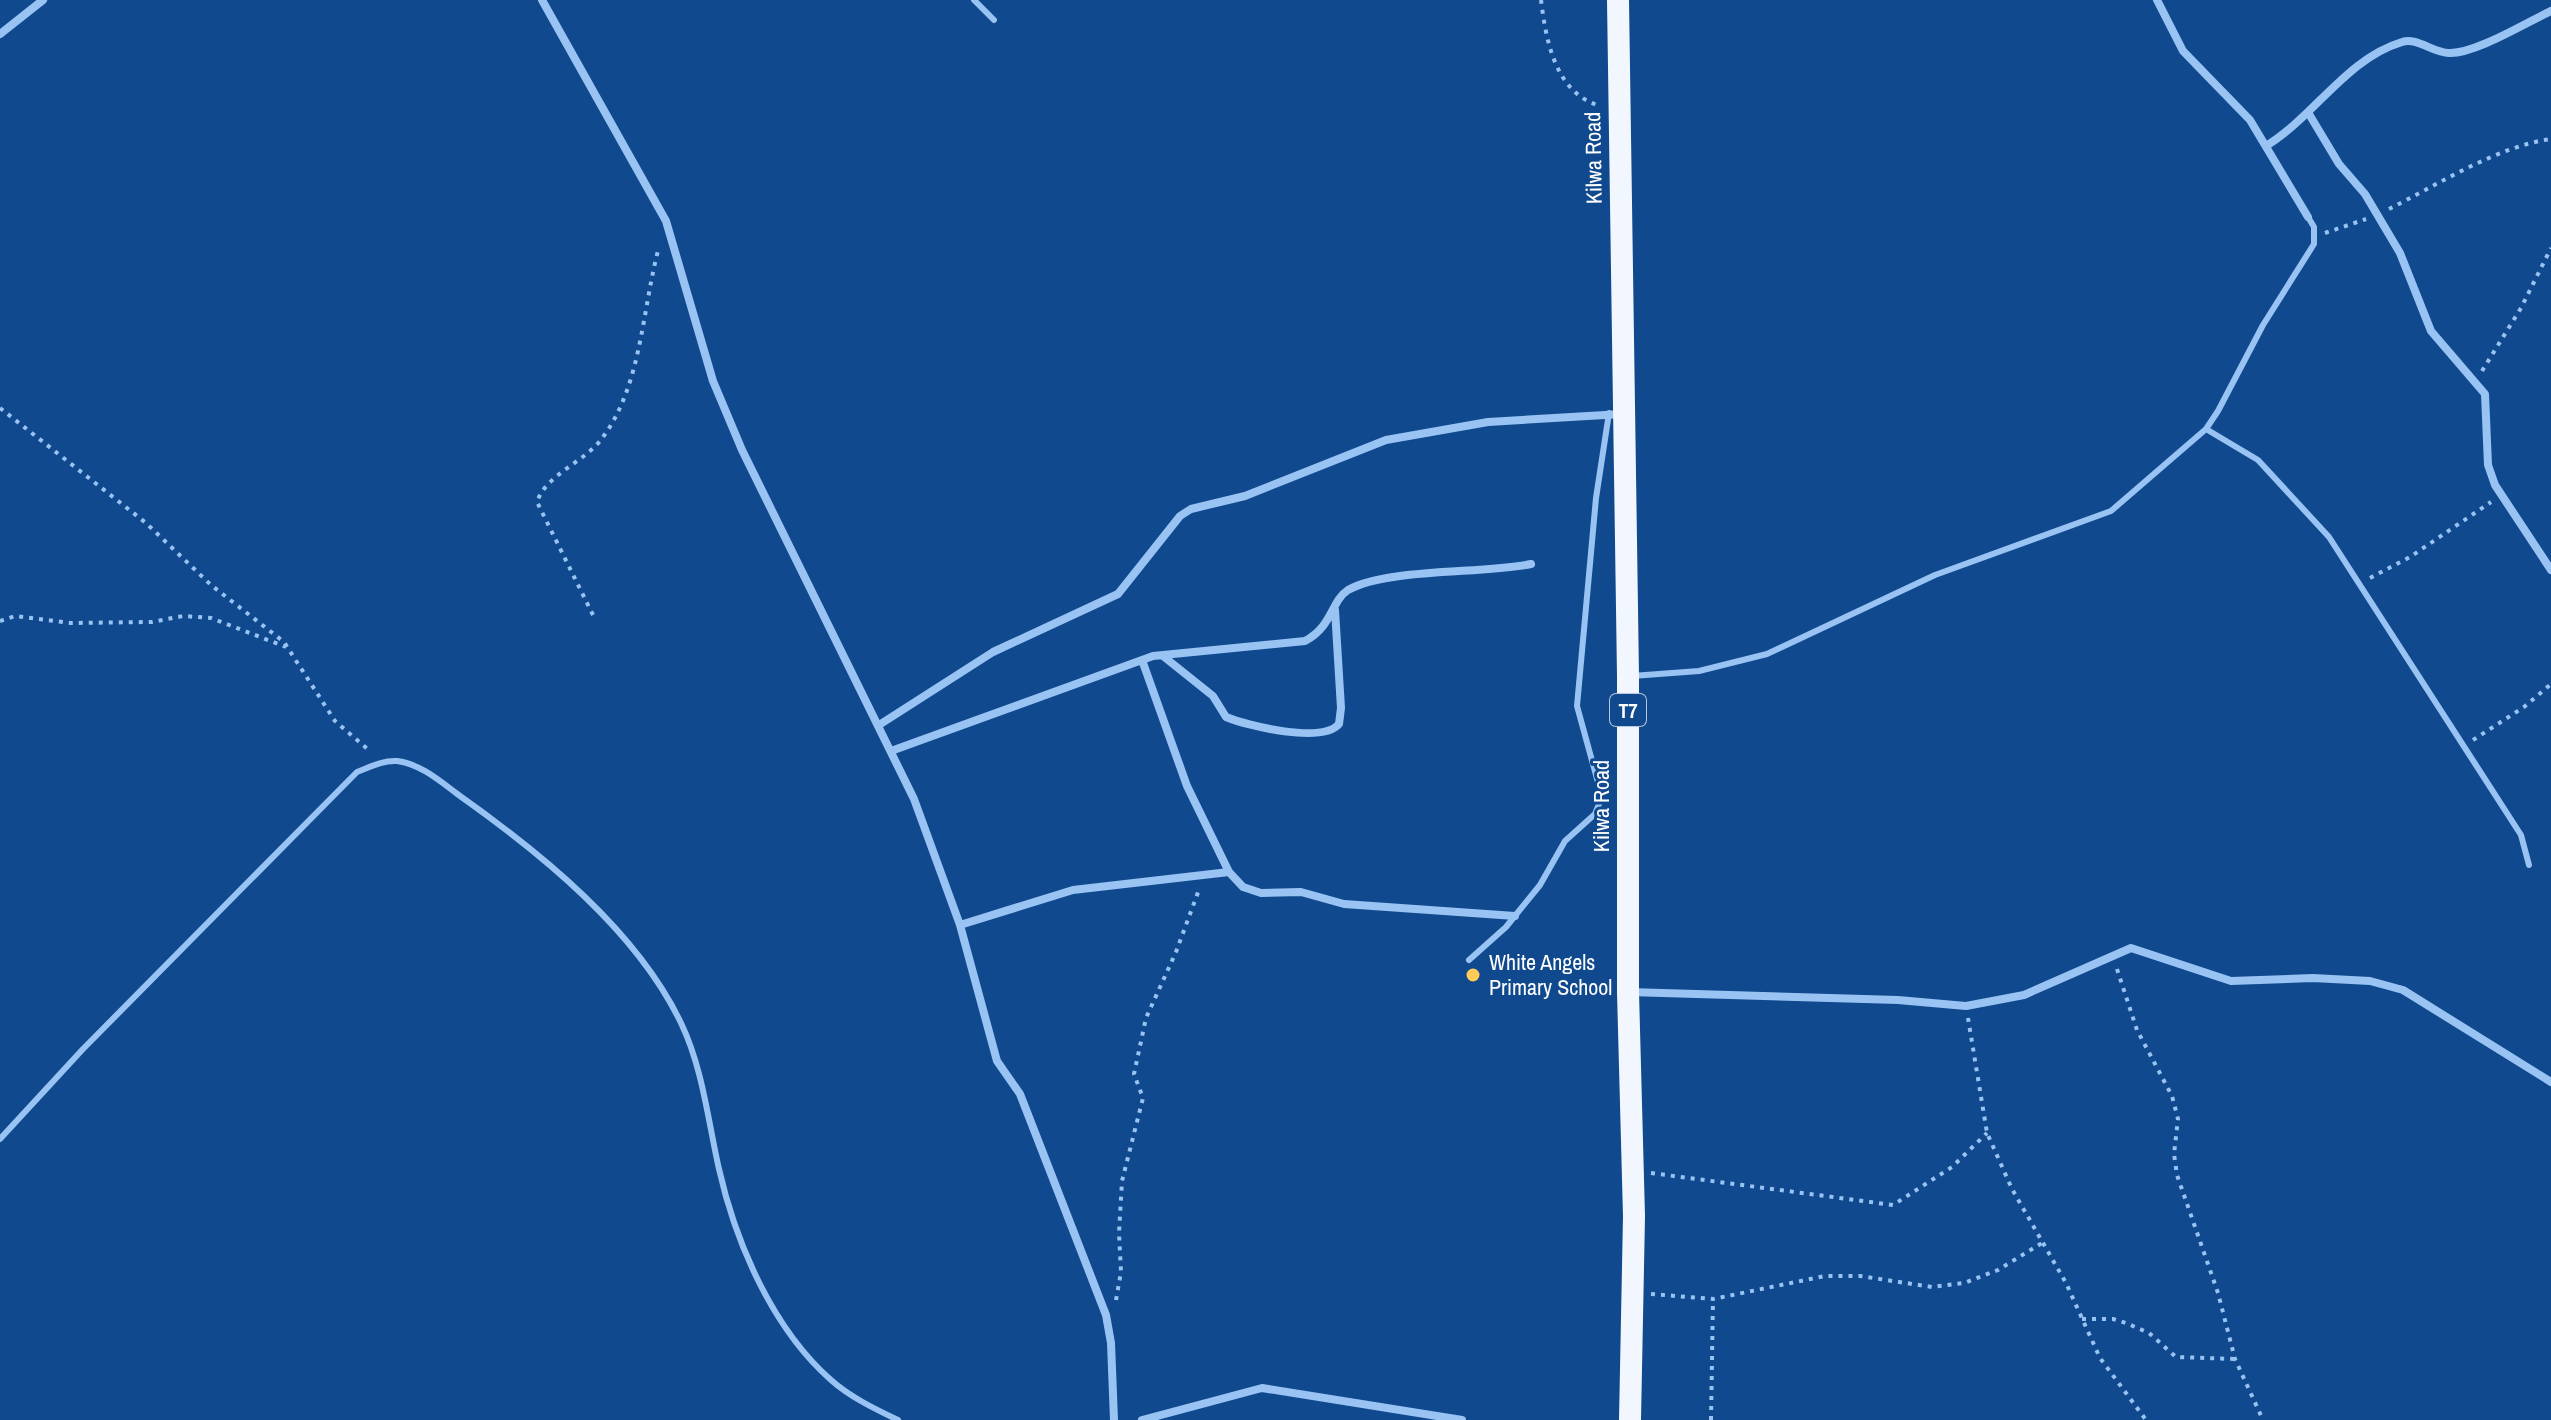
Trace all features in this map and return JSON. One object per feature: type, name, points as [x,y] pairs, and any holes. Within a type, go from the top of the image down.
[{"type":"highway","name":"Kilwa Road","points":[[1618,0],[1617,414],[1628,676],[1628,992],[1633,1170],[1630,1420]]},
{"type":"street","points":[[0,34],[43,0]]},
{"type":"street","points":[[542,0],[666,221],[713,381],[742,450],[914,799],[960,925],[997,1061],[1020,1094],[1106,1315],[1113,1368],[1114,1420]]},
{"type":"street","points":[[1618,0],[1632,0]]},
{"type":"street","points":[[2157,0],[2183,51],[2250,120],[2308,217]]},
{"type":"street","points":[[2266,146],[2309,114],[2350,70],[2401,42],[2414,42],[2435,52],[2459,53],[2551,11]]},
{"type":"street","points":[[2309,114],[2339,164],[2378,215],[2400,253],[2431,331],[2476,380],[2488,408],[2488,465],[2501,494],[2551,570]]},
{"type":"street","points":[[879,725],[993,652],[1118,594],[1180,516],[1191,509],[1245,496],[1386,440],[1488,422],[1617,414]]},
{"type":"street","points":[[891,751],[1142,660],[1163,655],[1305,641],[1324,628],[1347,591],[1402,577],[1531,564]]},
{"type":"street","points":[[1163,655],[1213,696],[1226,717],[1265,730],[1330,731],[1339,724],[1341,708],[1335,610]]},
{"type":"street","points":[[1142,660],[1168,741],[1229,872],[1243,887],[1261,893],[1301,892],[1344,904],[1515,916]]},
{"type":"street","points":[[960,925],[1073,890],[1229,872]]},
{"type":"street","points":[[1628,992],[1898,1000],[1966,1006],[2024,995],[2127,948],[2231,981],[2313,978],[2390,985],[2403,990],[2551,1082]]},
{"type":"street","points":[[1142,1420],[1262,1388],[1462,1420]]},
{"type":"lane","points":[[974,0],[994,20]]},
{"type":"lane","points":[[1628,676],[1699,671],[1767,654],[1935,575],[2099,518],[2129,497],[2206,429],[2263,325],[2310,252],[2315,236],[2308,217]]},
{"type":"lane","points":[[1469,960],[1515,916],[1540,885],[1565,841],[1595,814],[1602,797],[1577,706],[1596,498],[1617,414]]},
{"type":"lane","points":[[2206,429],[2258,460],[2329,537],[2361,582],[2521,835],[2529,865]]},
{"type":"lane","points":[[0,1139],[83,1049],[357,772],[381,762],[396,761],[426,772],[556,870],[641,963],[683,1025],[700,1076],[720,1172],[736,1229],[782,1323],[831,1380],[898,1420]]},
{"type":"path","points":[[1541,0],[1556,67],[1562,79],[1590,103],[1619,110]]},
{"type":"path","points":[[2315,236],[2378,215],[2478,165],[2534,142],[2551,139]]},
{"type":"path","points":[[593,615],[537,502],[546,488],[593,449],[621,407],[666,221]]},
{"type":"path","points":[[2476,380],[2521,308],[2551,248]]},
{"type":"path","points":[[0,408],[146,523],[211,585],[287,647],[335,721],[381,762]]},
{"type":"path","points":[[2361,582],[2410,557],[2501,494]]},
{"type":"path","points":[[0,621],[15,616],[71,623],[152,622],[183,616],[211,618],[287,647]]},
{"type":"path","points":[[2464,746],[2524,707],[2551,684]]},
{"type":"path","points":[[1116,1303],[1121,1272],[1119,1233],[1122,1181],[1143,1098],[1134,1074],[1146,1018],[1176,952],[1204,877]]},
{"type":"path","points":[[2112,955],[2137,1030],[2172,1096],[2178,1119],[2174,1154],[2177,1175],[2218,1293],[2235,1359],[2263,1420]]},
{"type":"path","points":[[1966,1006],[1987,1133],[2042,1243],[2066,1283],[2100,1358],[2146,1420]]},
{"type":"path","points":[[1633,1170],[1881,1206],[1906,1199],[1952,1167],[1987,1133]]},
{"type":"path","points":[[1633,1292],[1713,1299],[1825,1276],[1860,1276],[1932,1287],[1964,1283],[1998,1270],[2042,1243]]},
{"type":"path","points":[[1711,1420],[1713,1299]]},
{"type":"path","points":[[2082,1319],[2113,1319],[2126,1323],[2149,1333],[2176,1357],[2235,1359]]},
{"type":"place","name":"White Angels Primary School","points":[[1473,975]]}]
